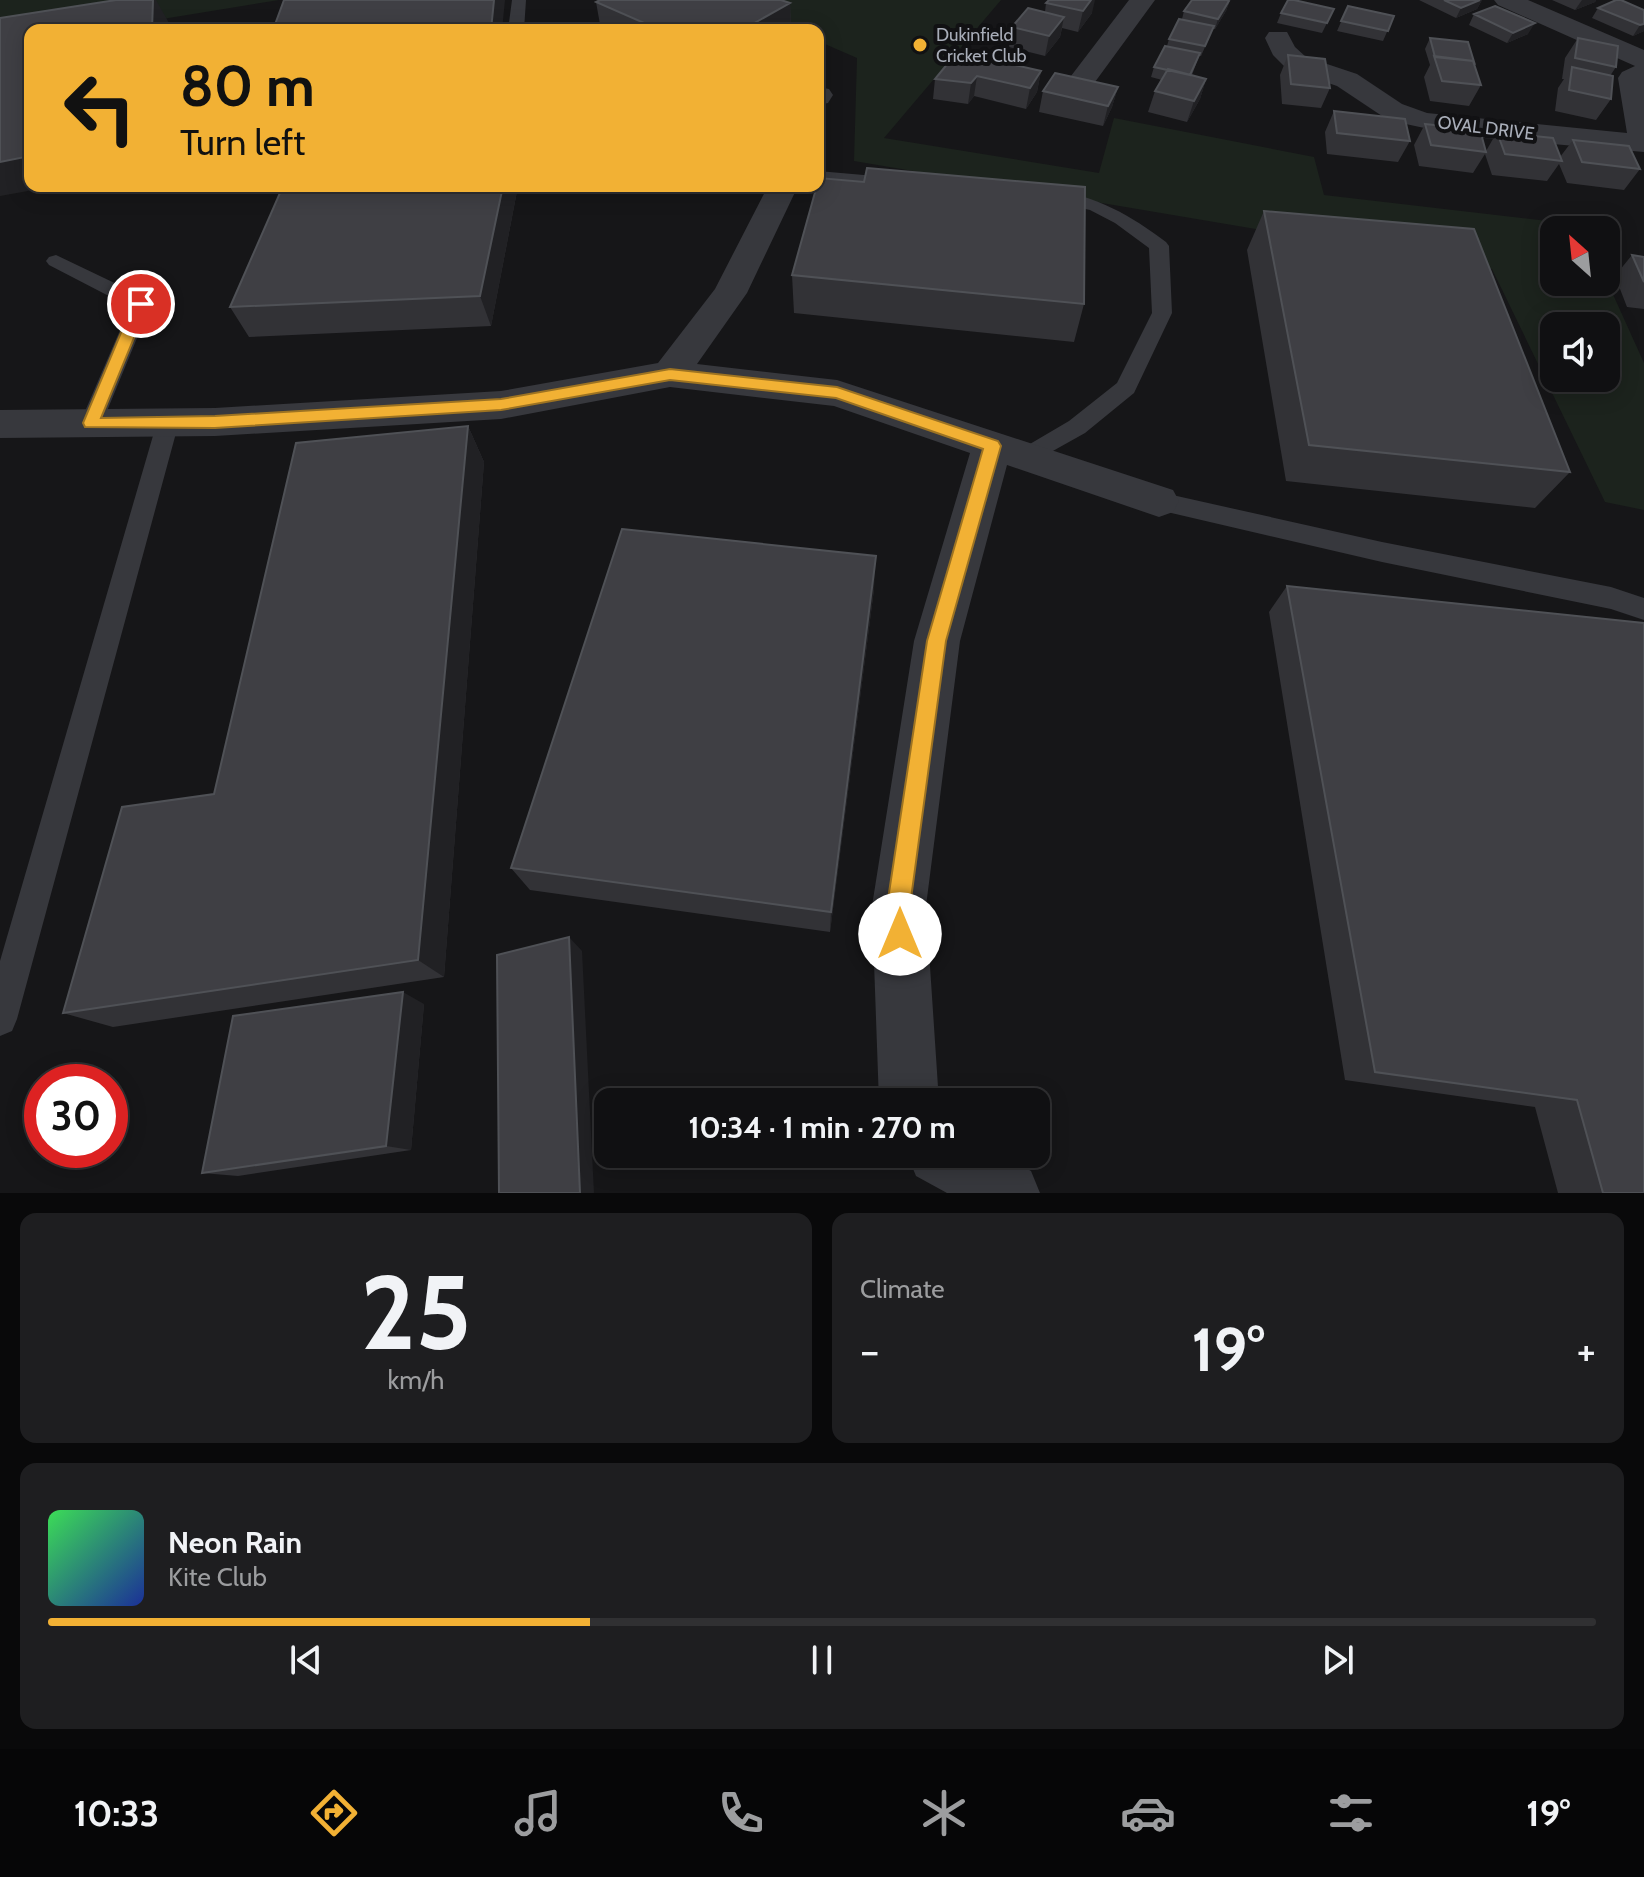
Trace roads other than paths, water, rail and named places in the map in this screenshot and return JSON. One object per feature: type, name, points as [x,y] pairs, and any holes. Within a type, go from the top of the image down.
[{"type":"street","points":[[1085,76],[1142,0]]},
{"type":"street","points":[[1507,0],[1644,60]]},
{"type":"street","name":"OVAL DRIVE","points":[[1278,38],[1282,52],[1290,59],[1319,73],[1349,81],[1397,112],[1442,125],[1556,136],[1643,143],[1632,78],[1644,72]]},
{"type":"street","points":[[670,374],[730,293],[780,192]]},
{"type":"street","points":[[0,424],[231,421],[501,405],[670,374],[837,393],[1159,501]]},
{"type":"street","points":[[908,1088],[899,906],[937,641],[1009,451]]},
{"type":"street","points":[[963,1168],[1009,1193]]},
{"type":"lane","points":[[517,24],[519,0]]},
{"type":"lane","points":[[824,177],[924,185]]},
{"type":"lane","points":[[1009,451],[1077,427],[1126,388],[1162,313],[1159,246],[1108,209],[1073,198],[1028,194]]},
{"type":"lane","points":[[56,261],[141,304],[91,423]]},
{"type":"lane","points":[[0,1019],[168,422]]},
{"type":"lane","points":[[1159,501],[1382,552],[1611,598],[1644,609]]},
{"type":"place","name":"Dukinfield Cricket Club","points":[[920,45]]}]
